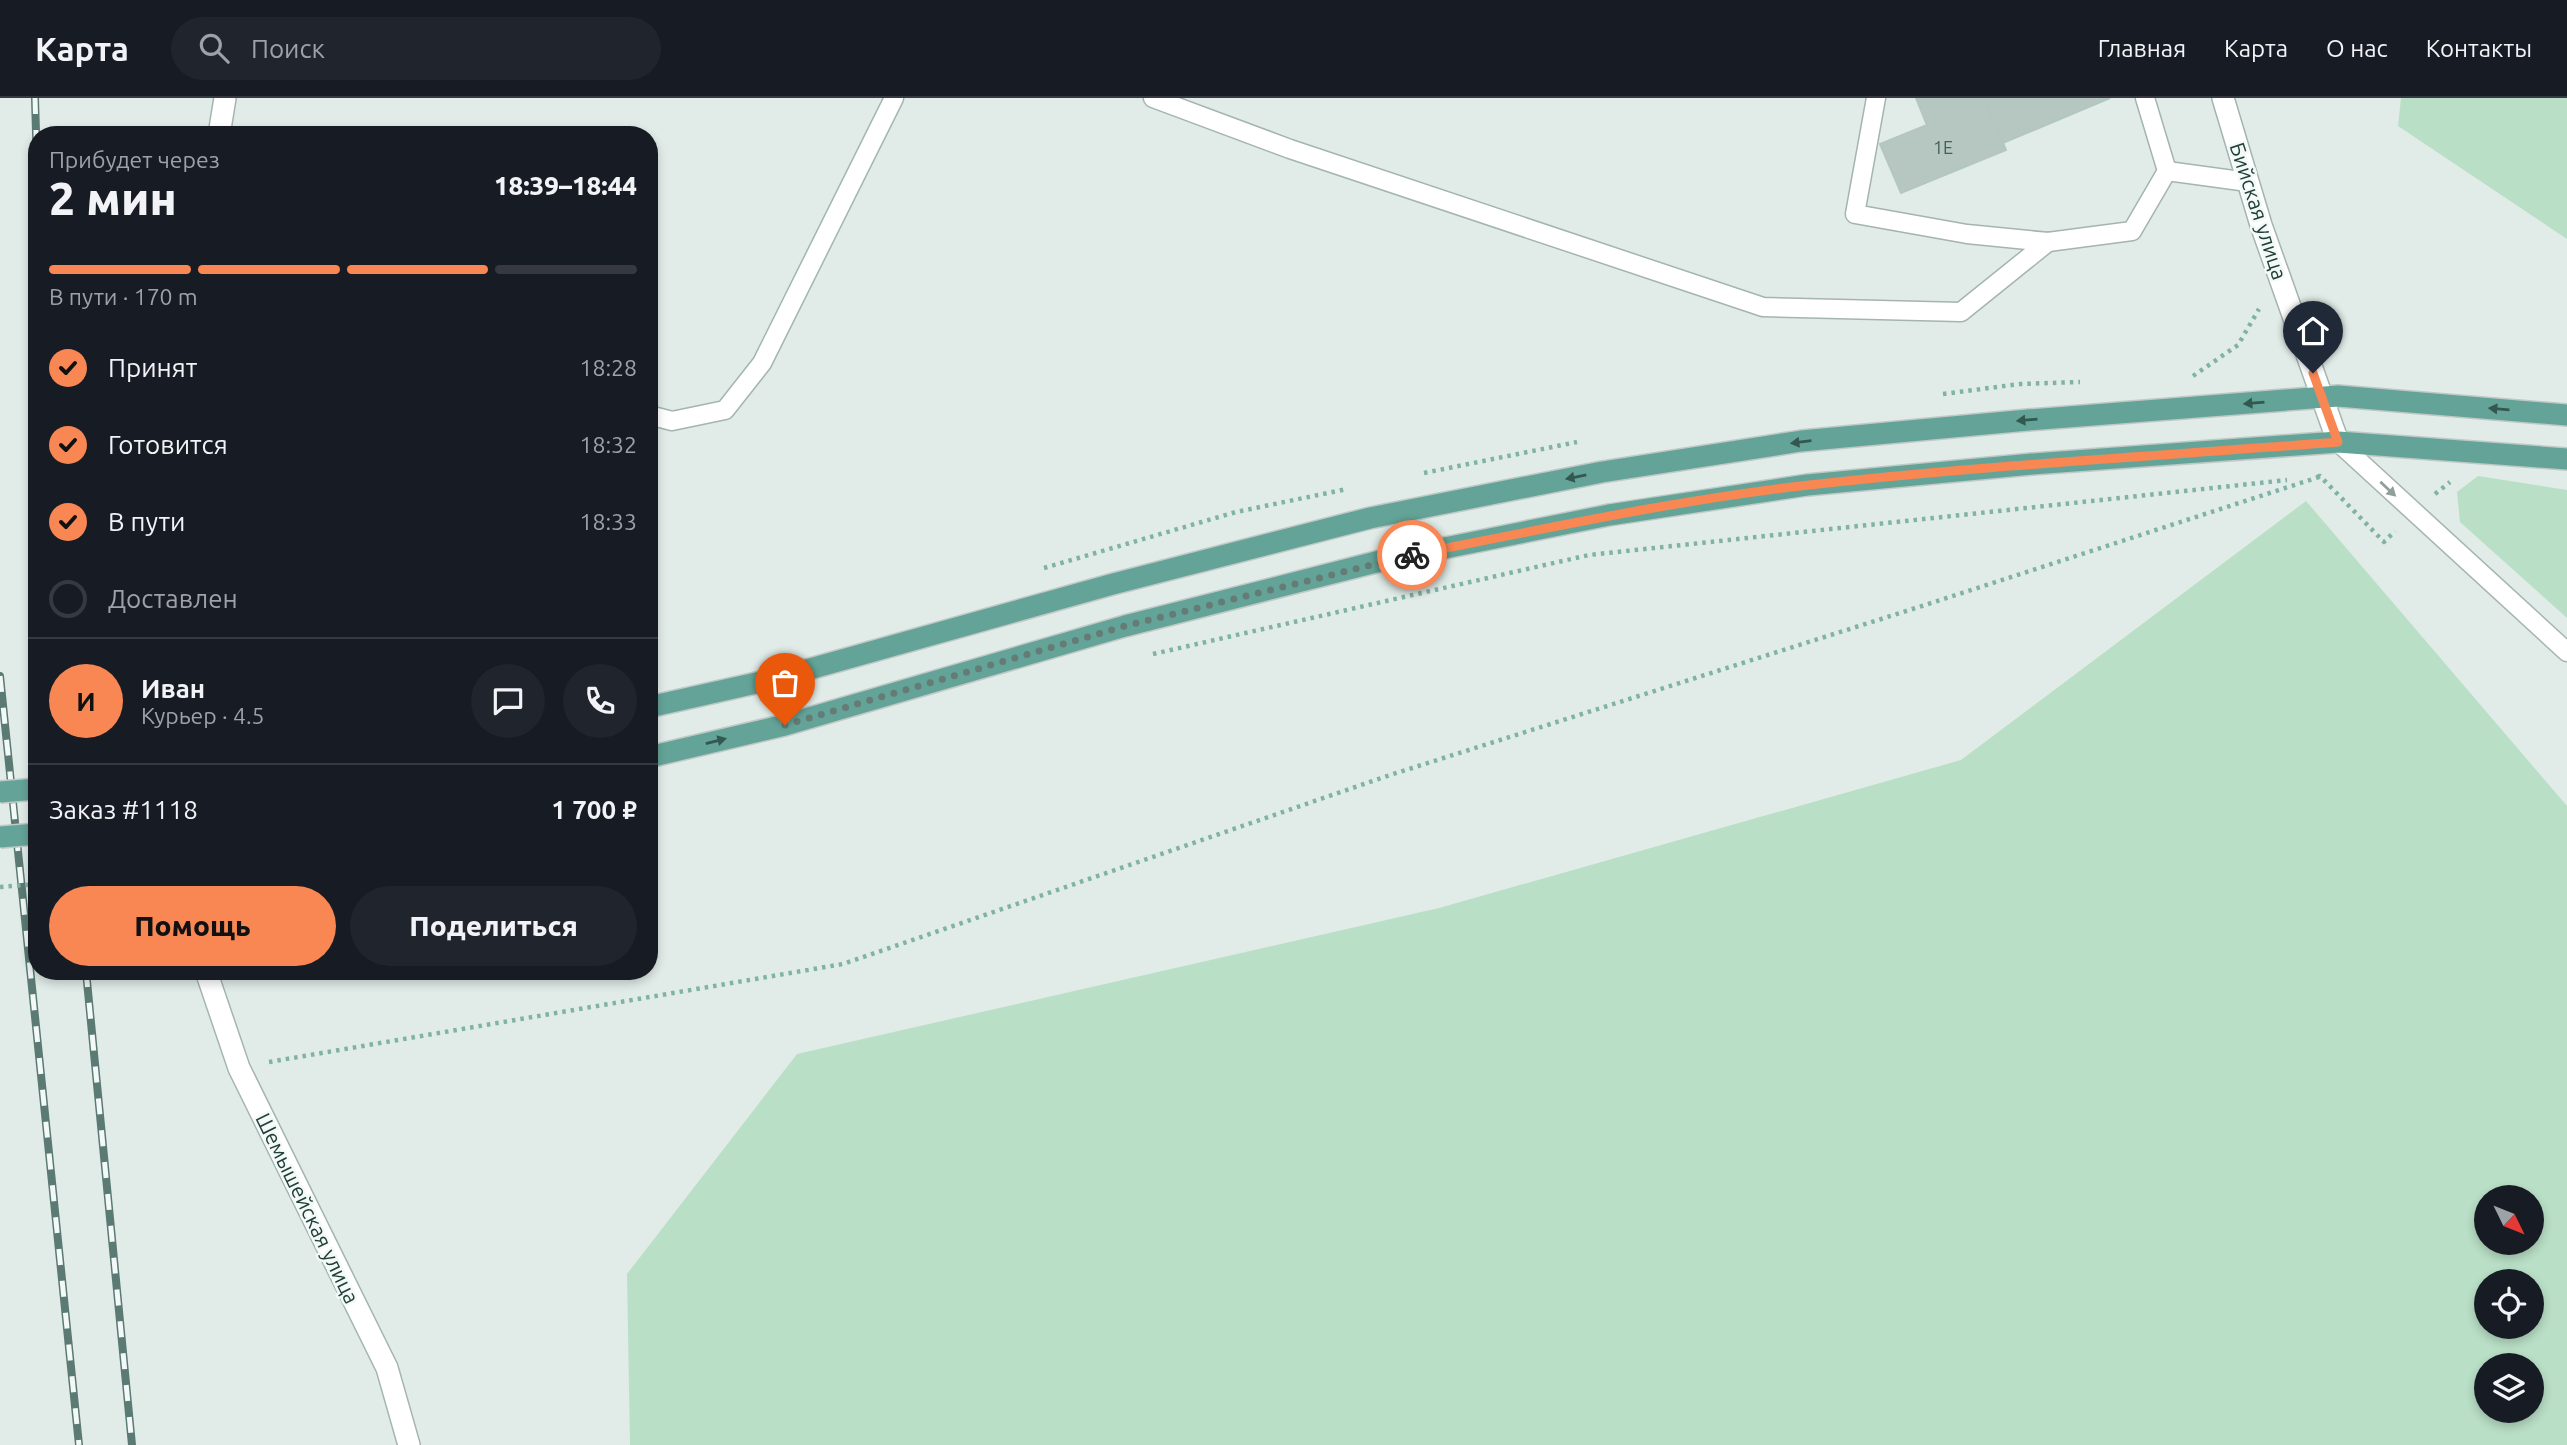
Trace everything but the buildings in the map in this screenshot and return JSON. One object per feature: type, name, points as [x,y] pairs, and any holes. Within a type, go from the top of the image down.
[{"type":"main road","points":[[658,706],[774,679],[1113,584],[1370,518],[1602,472],[1801,441],[2339,396],[2567,415]]},
{"type":"main road","points":[[658,755],[785,725],[1125,626],[1380,561],[1609,515],[1807,485],[2032,464],[2338,442],[2567,459]]},
{"type":"main road","points":[[0,792],[28,790]]},
{"type":"main road","points":[[0,837],[28,835]]},
{"type":"street","points":[[220,126],[225,98]]},
{"type":"street","name":"Бийская улица","points":[[2224,98],[2260,225],[2338,442]]},
{"type":"street","name":"Шемышейская улица","points":[[209,980],[239,1068],[387,1368],[409,1445]]},
{"type":"lane","points":[[658,417],[672,421],[725,410],[762,363],[894,98]]},
{"type":"lane","points":[[1153,98],[1290,149],[1763,307],[1961,312],[2048,242]]},
{"type":"lane","points":[[1875,98],[1855,214],[1967,234],[2048,242],[2132,231],[2168,171],[2145,98]]},
{"type":"lane","points":[[2168,171],[2248,183]]},
{"type":"lane","points":[[2338,442],[2567,652]]},
{"type":"path","points":[[2320,476],[2384,542]]},
{"type":"path","points":[[1147,655],[1589,555],[2320,476]]},
{"type":"path","points":[[239,1068],[844,964],[1391,775],[2320,476]]},
{"type":"path","points":[[0,887],[28,885]]},
{"type":"green space","points":[[2401,98],[2567,98],[2567,239],[2398,126]]},
{"type":"green space","points":[[2478,476],[2567,490],[2567,618],[2460,522],[2457,492]]},
{"type":"green space","points":[[2306,501],[2567,806],[2567,1445],[630,1445],[627,1274],[797,1054],[1439,908],[1961,760]]},
{"type":"railway","points":[[35,98],[36,126]]},
{"type":"railway","points":[[0,676],[28,949]]},
{"type":"railway","points":[[31,980],[79,1445]]},
{"type":"railway","points":[[87,980],[132,1445]]},
{"type":"way so far","points":[[785,725],[1125,626],[1412,555]]},
{"type":"route","points":[[1412,555],[1609,515],[1807,485],[2032,464],[2338,442],[2313,373]]}]
